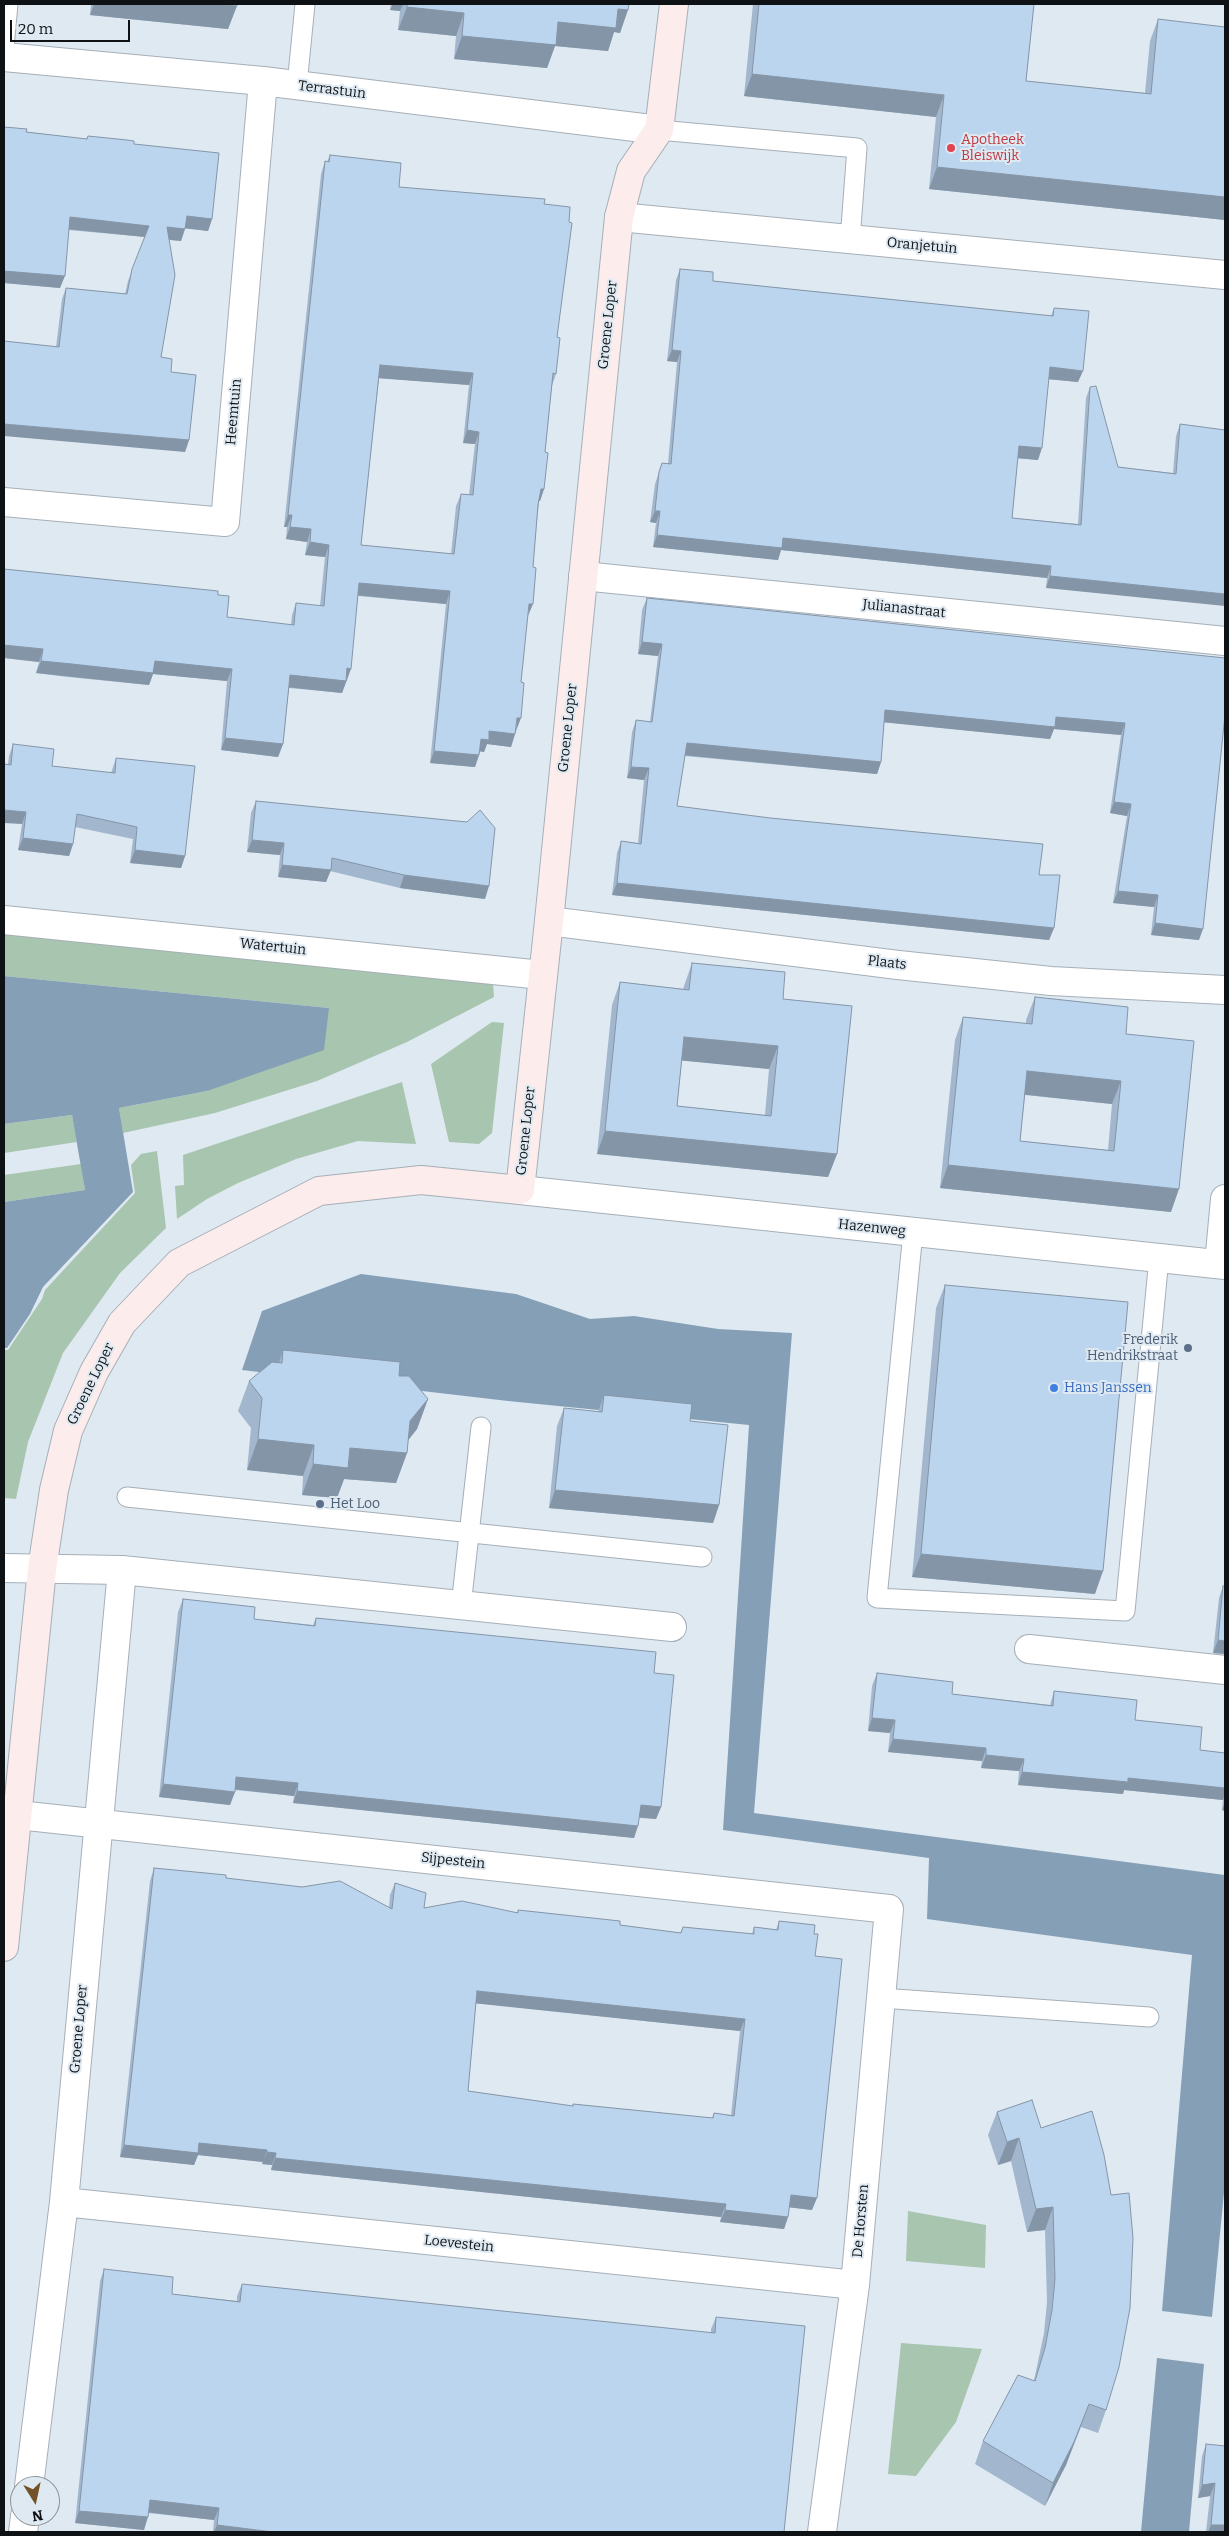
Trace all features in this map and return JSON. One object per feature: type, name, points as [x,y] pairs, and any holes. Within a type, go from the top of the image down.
[{"type":"street","name":"Groene Loper","points":[[4,1947],[42,1569],[54,1490],[68,1431],[94,1372],[122,1323],[179,1263],[320,1190],[421,1180],[520,1190],[549,921],[619,218],[631,171],[659,130],[674,4]]},
{"type":"street","name":"Terrastuin","points":[[4,57],[263,81],[659,130]]},
{"type":"street","name":"Heemtuin","points":[[4,502],[225,522],[263,81]]},
{"type":"street","name":"Oranjetuin","points":[[619,218],[1225,275]]},
{"type":"street","name":"Julianastraat","points":[[583,576],[1225,641]]},
{"type":"street","name":"Watertuin","points":[[4,920],[542,975]]},
{"type":"street","name":"Plaats","points":[[549,921],[898,965],[1051,981],[1225,990]]},
{"type":"street","name":"Hazenweg","points":[[520,1190],[1222,1264]]},
{"type":"street","points":[[1222,1264],[1225,1200]]},
{"type":"street","points":[[4,1568],[122,1570],[672,1628]]},
{"type":"street","name":"Groene Loper","points":[[30,2476],[64,2202],[97,1823],[122,1570]]},
{"type":"street","points":[[1029,1649],[1225,1670]]},
{"type":"street","name":"Sijpestein","points":[[18,1815],[889,1908]]},
{"type":"street","name":"De Horsten","points":[[822,2532],[855,2285],[889,1908]]},
{"type":"street","name":"Loevestein","points":[[64,2202],[855,2285]]},
{"type":"lane","points":[[4,48],[8,4]]},
{"type":"lane","points":[[297,86],[304,4]]},
{"type":"lane","points":[[659,130],[857,148],[850,240]]},
{"type":"lane","points":[[913,1232],[877,1598],[1125,1612],[1159,1258]]},
{"type":"lane","points":[[461,1606],[481,1427]]},
{"type":"lane","points":[[127,1497],[702,1557]]},
{"type":"lane","points":[[880,1998],[1149,2017]]},
{"type":"green space","points":[[4,934],[493,983],[494,997],[407,1042],[317,1081],[215,1113],[123,1133],[119,1108],[207,1091],[329,1008],[4,976]]},
{"type":"green space","points":[[492,1022],[504,1023],[492,1133],[479,1144],[449,1142],[431,1064]]},
{"type":"green space","points":[[402,1082],[416,1144],[358,1141],[296,1159],[238,1183],[207,1199],[177,1219],[175,1186],[184,1185],[183,1155]]},
{"type":"green space","points":[[72,1115],[77,1142],[4,1153],[4,1124]]},
{"type":"green space","points":[[157,1151],[166,1228],[120,1273],[63,1353],[28,1442],[16,1499],[4,1498],[4,1350],[8,1350],[42,1299],[45,1290],[135,1193],[131,1165],[141,1154]]},
{"type":"green space","points":[[81,1164],[85,1190],[4,1202],[4,1175]]},
{"type":"green space","points":[[908,2211],[986,2225],[985,2268],[906,2261]]},
{"type":"green space","points":[[901,2343],[982,2349],[956,2422],[916,2476],[888,2474]]},
{"type":"water","points":[[4,976],[329,1008],[324,1050],[207,1091],[119,1108],[133,1192],[43,1287],[30,1314],[7,1348],[4,1348],[4,1202],[85,1190],[72,1115],[4,1124]]},
{"type":"water","points":[[361,1274],[516,1294],[590,1319],[634,1316],[718,1329],[792,1333],[754,1813],[1225,1875],[1225,2182],[1212,2317],[1162,2311],[1192,1955],[927,1919],[929,1858],[723,1830],[749,1425],[508,1401],[242,1370],[262,1311]]},
{"type":"water","points":[[1157,2358],[1204,2364],[1189,2532],[1141,2532]]},
{"type":"building","points":[[215,4],[237,4],[237,6]]},
{"type":"building","points":[[407,4],[629,4],[628,10],[618,9],[616,28],[558,22],[556,45],[462,36],[464,13],[407,7]]},
{"type":"building","points":[[759,4],[1034,4],[1026,81],[1151,94],[1158,19],[1225,27],[1225,197],[937,167],[944,95],[752,74]]},
{"type":"building","points":[[4,127],[27,129],[26,132],[87,139],[88,136],[127,140],[134,141],[134,144],[219,153],[212,219],[187,216],[185,229],[167,227],[175,275],[161,357],[172,359],[171,372],[196,375],[189,440],[4,424],[4,341],[59,347],[66,288],[127,294],[132,269],[149,226],[70,217],[65,276],[4,271]]},
{"type":"building","points":[[330,155],[401,163],[399,187],[545,199],[544,204],[570,207],[569,222],[572,223],[557,337],[560,338],[556,374],[553,373],[545,452],[548,453],[544,489],[541,489],[538,505],[533,567],[536,568],[533,604],[529,604],[521,682],[524,683],[521,718],[517,718],[515,734],[489,731],[489,740],[481,739],[479,755],[434,751],[450,591],[359,583],[351,669],[347,668],[346,681],[290,675],[283,744],[225,738],[232,669],[155,661],[153,673],[41,661],[43,649],[4,645],[4,569],[218,591],[218,595],[229,596],[227,617],[294,625],[296,603],[324,606],[329,545],[310,542],[311,529],[290,527],[292,515],[288,515],[325,161],[329,162]],"holes":[[[380,365],[473,373],[467,430],[479,432],[473,495],[461,494],[454,554],[361,545]]]},
{"type":"building","points":[[680,269],[713,272],[713,281],[809,291],[1053,316],[1054,308],[1089,311],[1083,371],[1050,367],[1042,448],[1019,446],[1012,518],[1081,525],[1090,387],[1096,386],[1118,467],[1176,474],[1180,424],[1225,430],[1225,594],[1050,576],[1051,566],[783,538],[782,548],[657,535],[660,511],[655,511],[659,472],[662,463],[671,464],[681,351],[672,350]]},
{"type":"building","points":[[647,598],[1225,658],[1225,715],[1203,929],[1155,923],[1158,895],[1118,891],[1131,804],[1114,802],[1125,723],[1056,717],[1055,727],[885,710],[881,762],[687,743],[677,806],[770,818],[1043,844],[1039,875],[1060,875],[1054,928],[617,883],[621,841],[641,844],[649,768],[631,767],[636,720],[652,722],[662,644],[642,642]]},
{"type":"building","points":[[13,744],[54,749],[52,766],[115,773],[116,758],[195,766],[185,856],[135,850],[137,827],[77,814],[73,844],[23,838],[26,812],[4,810],[4,764],[11,765]]},
{"type":"building","points":[[256,801],[467,822],[480,810],[495,828],[489,886],[404,875],[332,858],[331,870],[282,865],[284,843],[252,840]]},
{"type":"building","points":[[692,963],[785,972],[783,999],[852,1006],[837,1154],[605,1131],[620,982],[689,990]],"holes":[[[684,1037],[778,1046],[771,1116],[677,1106]]]},
{"type":"building","points":[[1035,997],[1128,1007],[1126,1034],[1194,1041],[1179,1189],[948,1165],[963,1017],[1032,1024]],"holes":[[[1027,1071],[1121,1081],[1114,1151],[1020,1141]]]},
{"type":"building","points":[[945,1285],[1128,1302],[1103,1571],[921,1554]]},
{"type":"building","points":[[283,1350],[400,1362],[399,1376],[409,1376],[428,1399],[410,1421],[407,1453],[350,1448],[348,1468],[313,1464],[314,1445],[258,1439],[262,1398],[249,1381],[272,1362],[282,1363]]},
{"type":"building","points":[[604,1395],[692,1404],[690,1421],[728,1425],[719,1505],[555,1490],[564,1408],[602,1412]]},
{"type":"building","points":[[1223,1586],[1225,1586],[1225,1641],[1218,1640]]},
{"type":"building","points":[[183,1599],[255,1607],[254,1619],[315,1626],[316,1618],[656,1652],[654,1673],[674,1675],[661,1807],[641,1805],[638,1826],[297,1791],[298,1783],[236,1777],[235,1792],[163,1784]]},
{"type":"building","points":[[877,1673],[953,1682],[952,1694],[1053,1706],[1054,1691],[1137,1700],[1135,1720],[1202,1727],[1200,1750],[1225,1753],[1225,1788],[1128,1778],[1128,1782],[1022,1772],[1024,1759],[986,1755],[986,1748],[893,1739],[895,1720],[872,1718]]},
{"type":"building","points":[[154,1868],[226,1875],[226,1878],[302,1887],[340,1881],[392,1909],[395,1883],[426,1893],[424,1908],[462,1901],[518,1913],[518,1910],[620,1921],[620,1925],[681,1933],[683,1927],[754,1934],[754,1927],[778,1930],[779,1921],[815,1925],[814,1934],[818,1934],[815,1956],[842,1959],[817,2198],[791,2195],[788,2217],[725,2210],[726,2204],[275,2158],[276,2153],[267,2152],[267,2150],[199,2143],[198,2153],[124,2145]],"holes":[[[477,1991],[745,2019],[734,2116],[714,2113],[713,2118],[573,2104],[573,2106],[468,2091]]]},
{"type":"building","points":[[1032,2100],[1041,2128],[1092,2111],[1104,2155],[1111,2195],[1129,2193],[1133,2238],[1130,2308],[1119,2367],[1106,2410],[1089,2404],[1074,2442],[1053,2483],[983,2441],[1018,2375],[1035,2381],[1045,2348],[1052,2310],[1055,2279],[1053,2207],[1036,2209],[1019,2138],[1007,2142],[997,2112]]},
{"type":"building","points":[[104,2269],[173,2277],[172,2294],[240,2302],[242,2284],[715,2333],[716,2317],[805,2326],[784,2532],[273,2532],[217,2525],[219,2508],[150,2500],[148,2517],[79,2511]]},
{"type":"building","points":[[1206,2444],[1225,2446],[1225,2525],[1211,2525],[1215,2483],[1202,2485]]},
{"type":"place","name":"Apotheek Bleiswijk","points":[[951,148]]},
{"type":"place","name":"Frederik Hendrikstraat","points":[[1188,1348]]},
{"type":"place","name":"Hans Janssen","points":[[1054,1388]]},
{"type":"place","name":"Het Loo","points":[[320,1504]]}]
